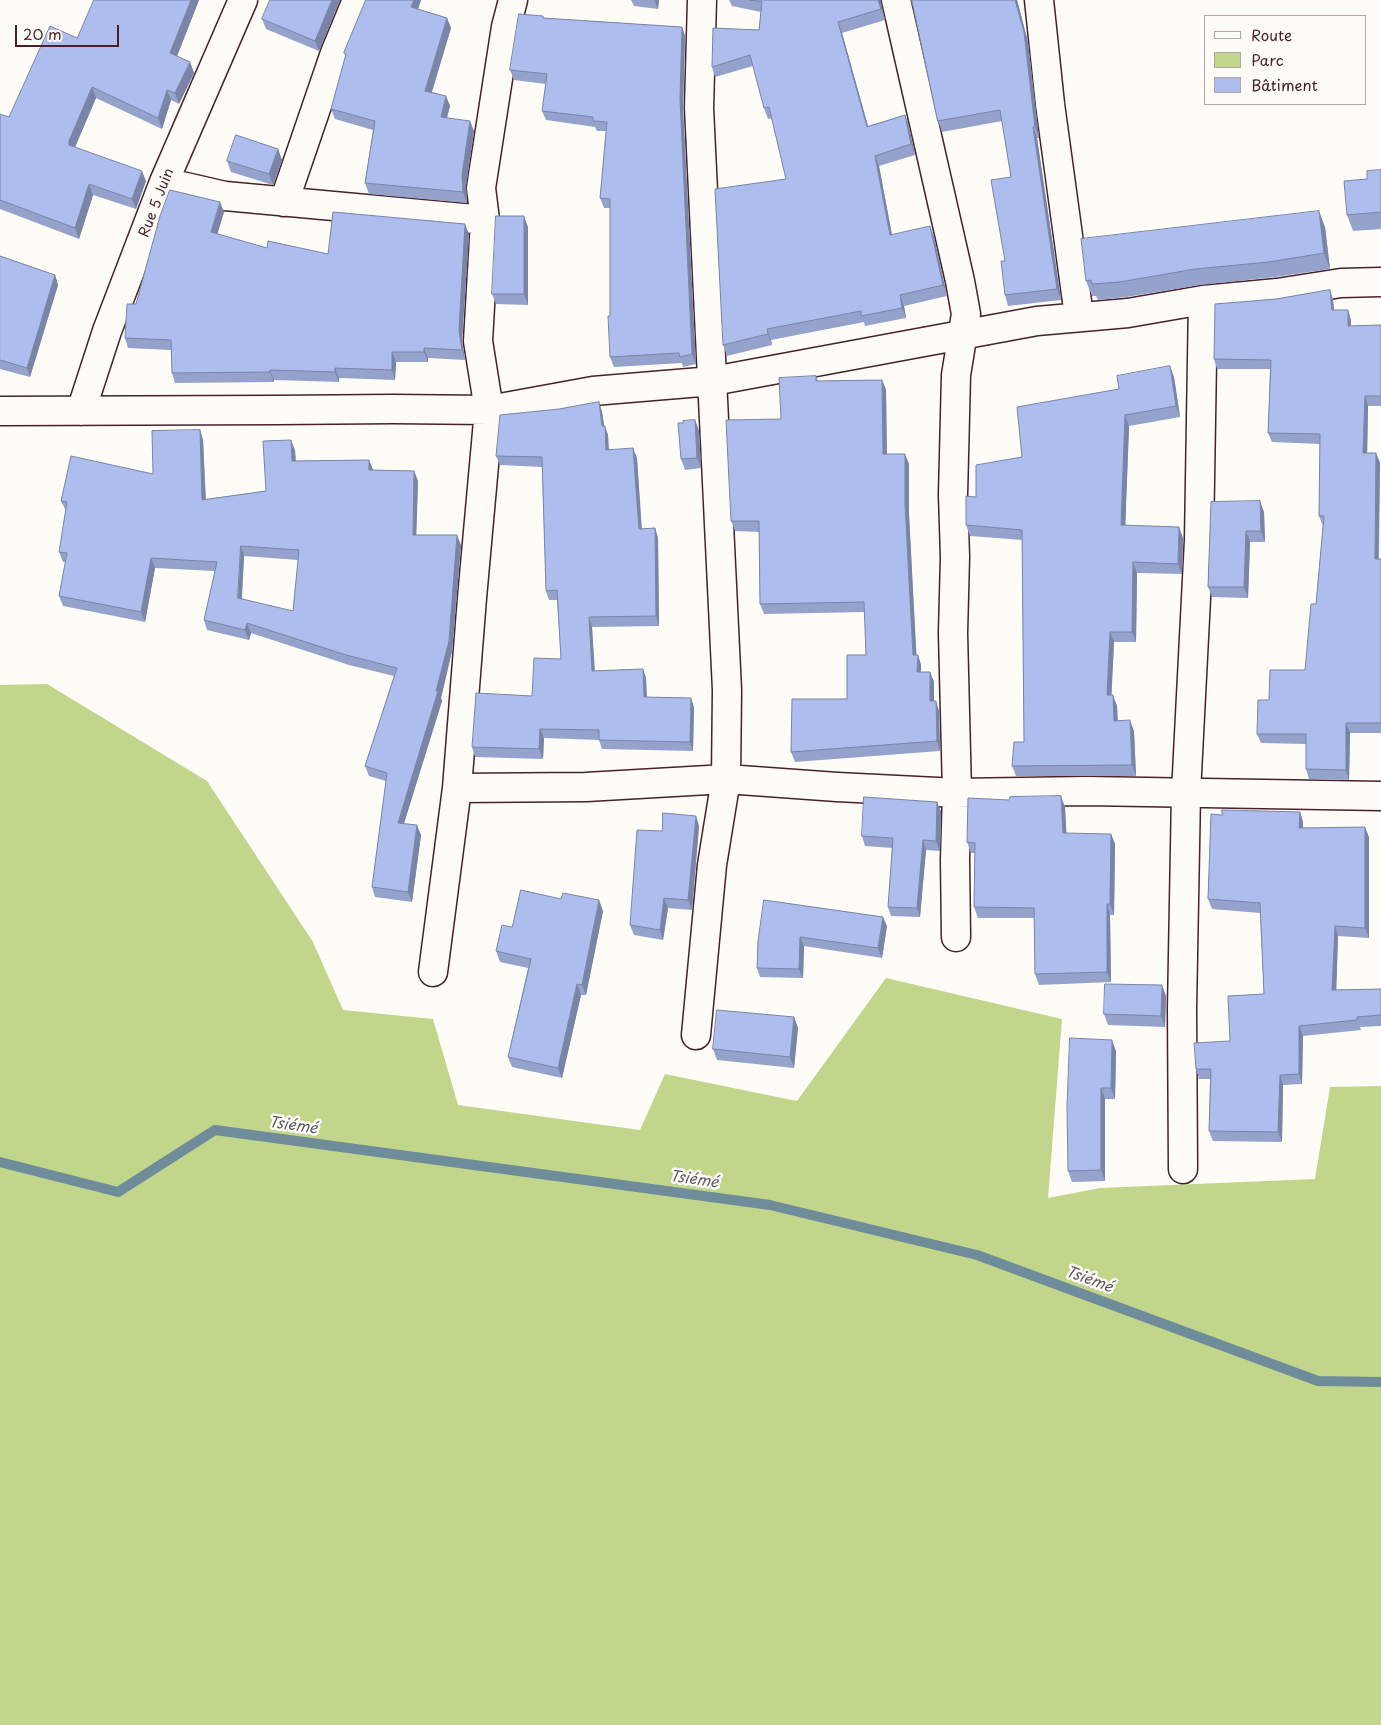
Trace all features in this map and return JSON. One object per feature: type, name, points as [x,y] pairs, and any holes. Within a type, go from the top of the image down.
[{"type":"street","name":"Rue 5 Juin","points":[[81,411],[107,331],[164,182],[243,0]]},
{"type":"street","points":[[284,202],[335,53],[357,0]]},
{"type":"street","points":[[433,972],[458,788],[472,598],[489,410],[478,341],[485,220],[481,188],[506,27],[513,0]]},
{"type":"street","points":[[696,1035],[712,865],[726,778],[727,690],[699,108],[702,0]]},
{"type":"street","points":[[896,0],[966,314],[956,375],[953,486],[955,557],[953,633],[957,793],[955,860],[956,937]]},
{"type":"street","points":[[1039,0],[1050,104],[1079,316]]},
{"type":"street","points":[[164,182],[225,196],[485,220]]},
{"type":"street","points":[[0,411],[489,410],[593,392],[712,381],[1036,321],[1128,313],[1203,300],[1277,293],[1340,283],[1381,282]]},
{"type":"street","points":[[1183,1169],[1182,1009],[1186,793],[1199,540],[1203,300]]},
{"type":"street","points":[[458,788],[586,787],[726,778],[836,787],[957,793],[1088,791],[1381,796]]},
{"type":"green space","points":[[47,684],[207,781],[313,942],[343,1010],[433,1019],[458,1105],[640,1130],[665,1074],[797,1101],[886,978],[1062,1019],[1048,1198],[1100,1188],[1315,1179],[1330,1087],[1381,1086],[1381,1725],[0,1725],[0,685]]},
{"type":"building","points":[[94,0],[191,0],[170,53],[190,62],[175,93],[167,90],[158,118],[92,87],[69,145],[142,171],[132,199],[89,184],[75,228],[0,200],[0,114],[9,117],[50,26],[77,38]]},
{"type":"building","points":[[270,0],[332,0],[315,41],[262,19]]},
{"type":"building","points":[[366,0],[414,0],[411,7],[447,18],[425,91],[446,96],[441,117],[470,121],[462,175],[463,192],[365,183],[375,121],[331,109],[346,54],[344,53]]},
{"type":"building","points":[[750,0],[878,0],[881,9],[838,22],[867,127],[905,115],[911,144],[875,156],[890,235],[930,226],[943,285],[900,295],[902,308],[861,316],[861,311],[767,329],[768,334],[723,345],[715,189],[786,179],[769,107],[764,108],[750,55],[712,67],[713,28],[759,30],[762,2]]},
{"type":"building","points":[[912,0],[1015,0],[1024,32],[1035,127],[1033,127],[1057,289],[1005,295],[1001,261],[1005,261],[991,180],[1011,177],[1000,110],[938,121]]},
{"type":"building","points":[[519,14],[543,16],[543,18],[682,27],[680,99],[692,354],[680,357],[679,353],[610,357],[608,316],[610,316],[610,199],[600,198],[607,122],[593,121],[593,117],[542,111],[547,74],[510,70]]},
{"type":"building","points":[[236,135],[278,149],[269,174],[227,161]]},
{"type":"building","points":[[1381,170],[1381,212],[1347,215],[1344,181],[1367,179],[1367,171]]},
{"type":"building","points":[[170,190],[220,202],[211,232],[267,248],[268,241],[328,254],[333,212],[465,224],[459,330],[462,350],[424,348],[424,352],[392,352],[392,370],[335,368],[335,372],[270,370],[270,372],[172,373],[171,340],[125,338],[127,304],[136,304],[160,216]]},
{"type":"building","points":[[1319,211],[1324,253],[1269,262],[1195,269],[1120,282],[1092,284],[1091,280],[1086,281],[1081,239]]},
{"type":"building","points":[[496,216],[524,216],[524,294],[492,294]]},
{"type":"building","points":[[0,256],[55,275],[27,368],[0,360]]},
{"type":"building","points":[[1330,290],[1332,310],[1348,310],[1348,326],[1381,325],[1381,396],[1365,396],[1363,453],[1376,453],[1375,559],[1381,559],[1381,723],[1346,723],[1346,770],[1306,769],[1306,734],[1257,734],[1258,700],[1269,700],[1270,670],[1305,670],[1311,604],[1316,604],[1324,516],[1319,516],[1320,434],[1268,433],[1271,360],[1214,359],[1215,304],[1276,299]]},
{"type":"building","points":[[1170,366],[1176,406],[1125,415],[1121,525],[1179,527],[1178,564],[1133,562],[1132,632],[1110,632],[1107,695],[1113,695],[1114,721],[1130,720],[1132,765],[1012,766],[1014,742],[1024,742],[1022,530],[966,525],[966,496],[976,497],[976,465],[1022,457],[1017,407],[1119,389],[1117,376]]},
{"type":"building","points":[[816,376],[816,381],[882,380],[883,454],[905,454],[905,504],[913,655],[918,655],[917,672],[930,672],[930,701],[936,701],[937,741],[791,752],[792,699],[847,699],[847,655],[866,655],[864,602],[760,604],[759,521],[731,521],[726,420],[781,419],[779,378]]},
{"type":"building","points":[[599,402],[602,426],[605,426],[606,450],[633,448],[639,529],[655,528],[656,616],[589,617],[592,671],[643,669],[644,697],[691,698],[690,742],[599,740],[599,730],[540,729],[539,749],[472,747],[476,693],[532,696],[534,658],[561,659],[557,590],[546,591],[542,457],[496,456],[500,415],[559,409]]},
{"type":"building","points":[[695,420],[697,458],[681,459],[678,423]]},
{"type":"building","points":[[200,430],[202,500],[266,491],[263,441],[291,440],[292,461],[369,460],[369,470],[414,471],[413,535],[457,535],[449,641],[436,691],[438,691],[398,823],[417,825],[408,892],[372,887],[387,773],[365,766],[397,668],[346,655],[247,623],[245,630],[204,620],[217,562],[151,558],[141,612],[59,596],[67,553],[59,552],[67,502],[61,501],[71,456],[153,474],[152,431]],"holes":[[[241,546],[299,550],[293,611],[238,598]]]},
{"type":"building","points":[[1260,501],[1261,531],[1246,531],[1244,587],[1208,587],[1211,502]]},
{"type":"building","points":[[1061,796],[1063,833],[1111,834],[1110,904],[1107,904],[1107,972],[1035,974],[1034,908],[974,907],[975,843],[967,842],[968,798],[1009,800],[1010,797]]},
{"type":"building","points":[[864,797],[937,802],[936,841],[923,840],[917,908],[888,907],[893,838],[862,836]]},
{"type":"building","points":[[1222,810],[1300,812],[1299,828],[1365,827],[1365,928],[1335,926],[1332,990],[1381,989],[1381,1015],[1357,1017],[1357,1020],[1299,1026],[1299,1074],[1280,1075],[1278,1132],[1209,1131],[1211,1069],[1196,1069],[1194,1043],[1230,1041],[1228,996],[1264,994],[1260,903],[1208,899],[1211,814],[1222,815]]},
{"type":"building","points":[[663,813],[696,816],[688,900],[664,898],[660,930],[630,925],[637,830],[662,831]]},
{"type":"building","points":[[521,890],[561,899],[563,893],[599,900],[582,985],[577,984],[558,1068],[508,1057],[531,959],[496,951],[502,925],[512,927]]},
{"type":"building","points":[[764,900],[883,917],[878,948],[800,937],[799,969],[757,968],[758,942]]},
{"type":"building","points":[[1105,984],[1162,985],[1161,1016],[1104,1014]]},
{"type":"building","points":[[717,1010],[794,1017],[790,1057],[713,1049]]},
{"type":"building","points":[[1070,1038],[1112,1040],[1111,1088],[1101,1088],[1101,1170],[1068,1171],[1067,1108]]},
{"type":"waterway","name":"Tsiémé","points":[[0,1162],[118,1192],[215,1130],[770,1205],[977,1255],[1318,1381],[1381,1382]]}]
